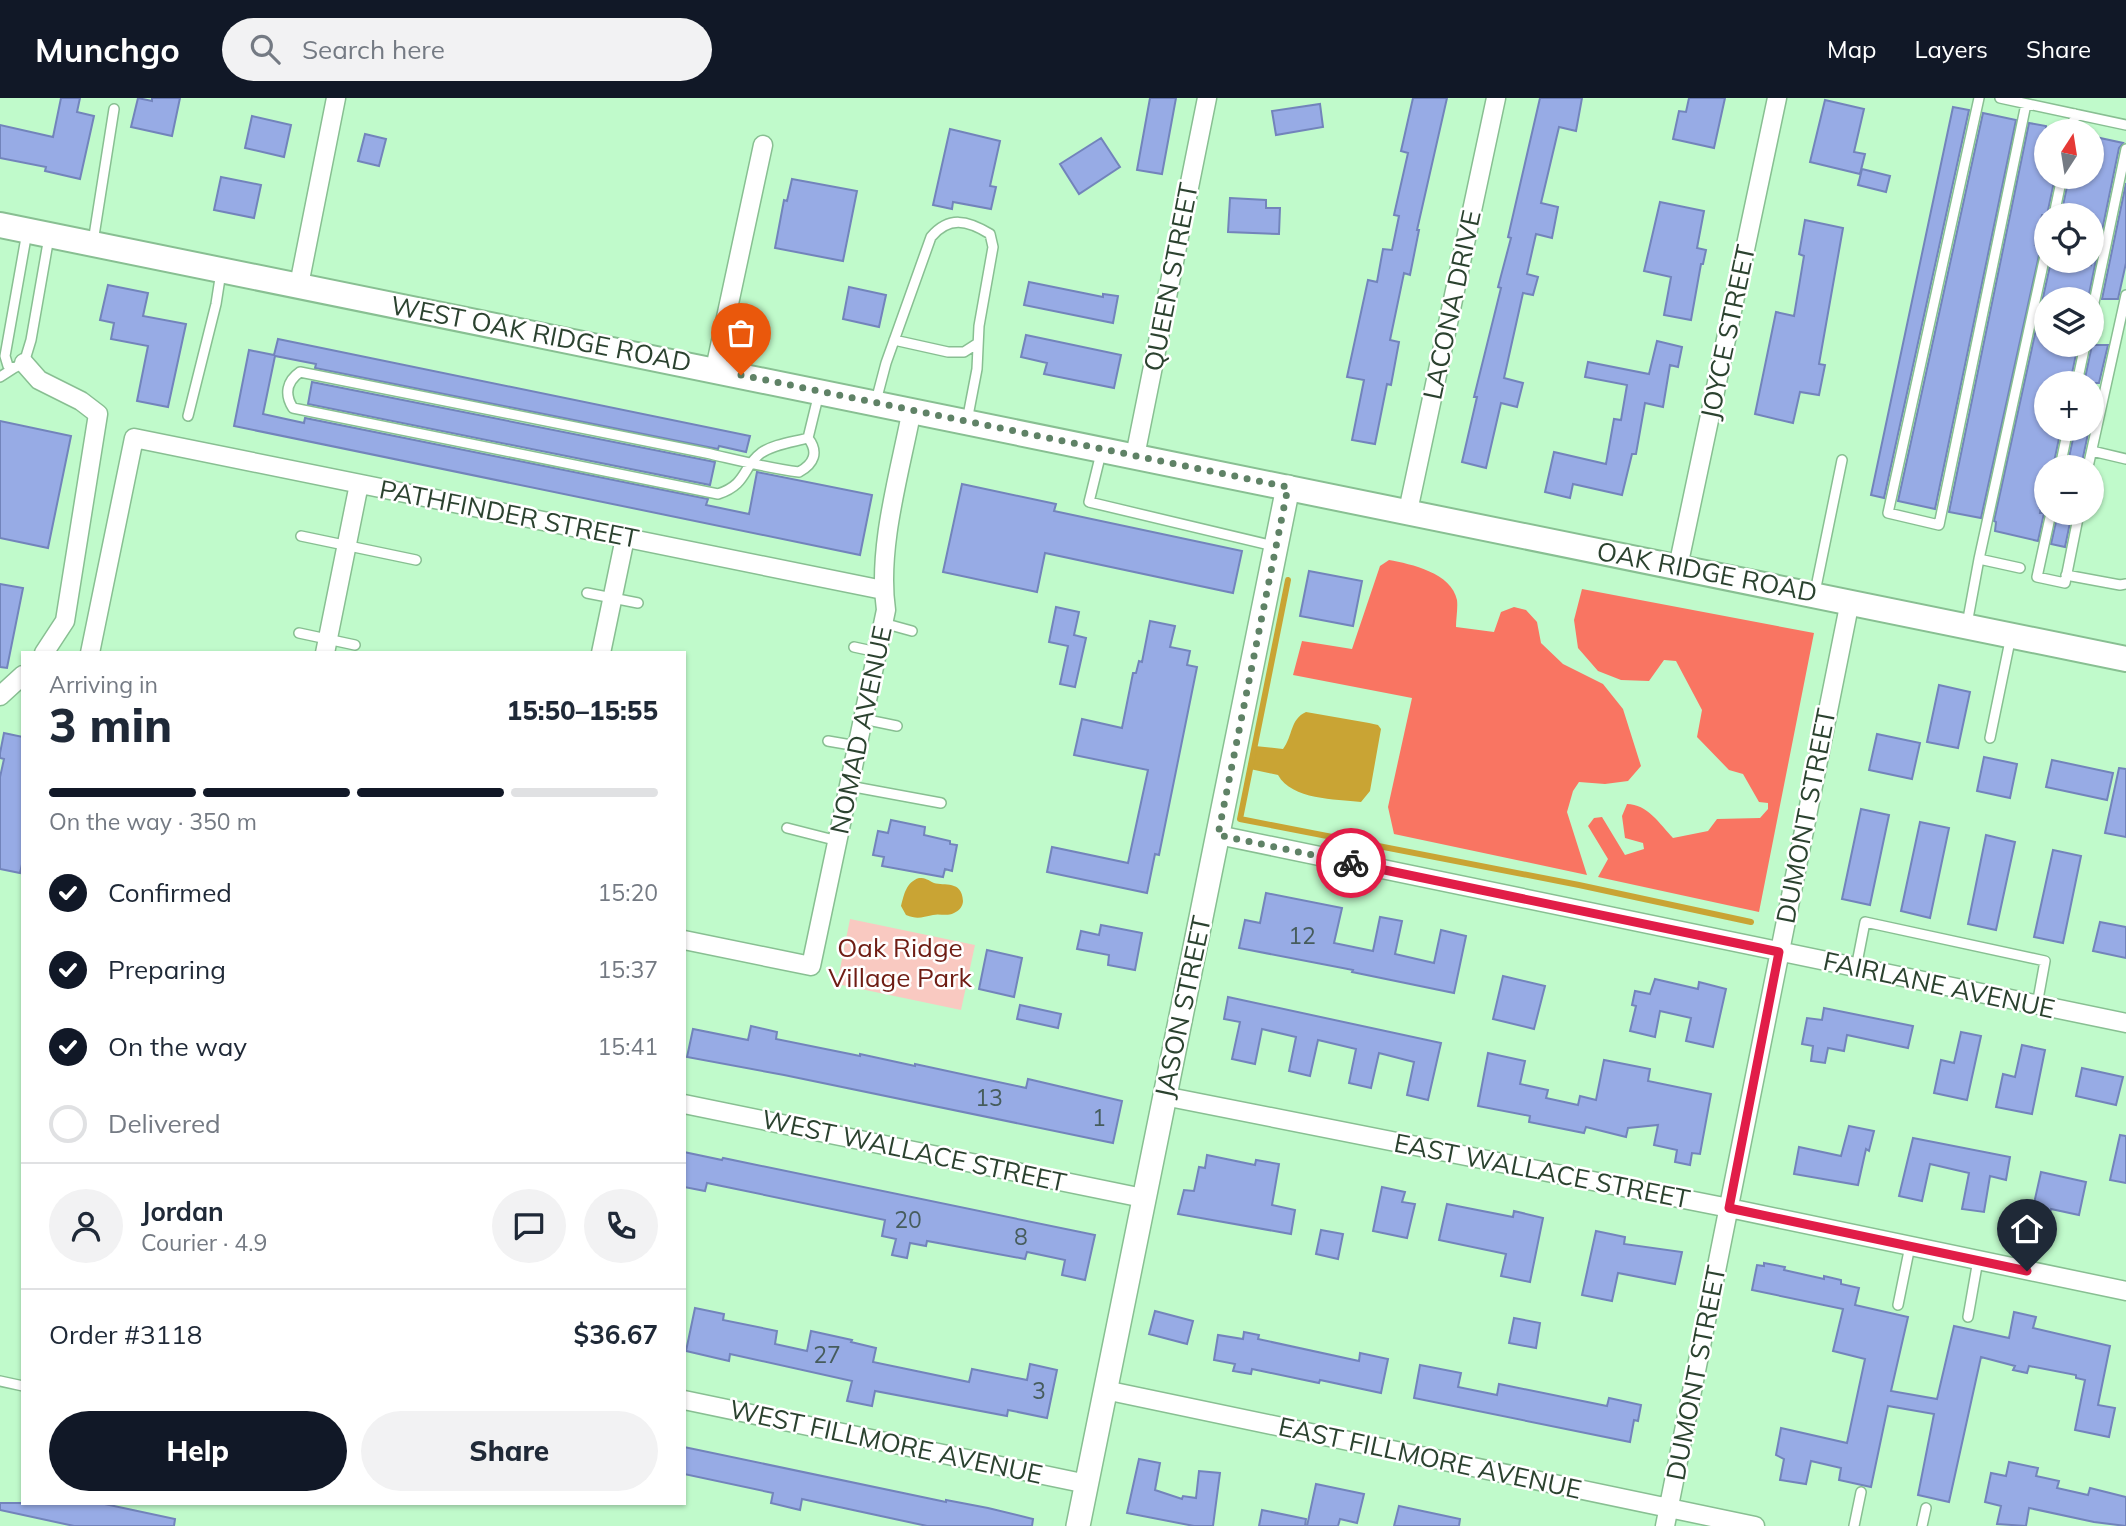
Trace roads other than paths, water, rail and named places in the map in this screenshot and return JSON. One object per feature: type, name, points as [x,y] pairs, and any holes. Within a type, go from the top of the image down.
[{"type":"main road","name":"WEST OAK RIDGE ROAD","points":[[0,225],[1288,487]]},
{"type":"main road","name":"OAK RIDGE ROAD","points":[[1288,487],[2126,659]]},
{"type":"street","points":[[299,285],[336,98]]},
{"type":"street","name":"QUEEN STREET","points":[[1135,456],[1207,98]]},
{"type":"street","name":"LACONA DRIVE","points":[[1408,512],[1496,98]]},
{"type":"street","name":"JOYCE STREET","points":[[1678,567],[1777,98]]},
{"type":"street","points":[[715,369],[763,145]]},
{"type":"street","points":[[19,366],[39,380],[81,401],[98,414],[65,621],[45,651]]},
{"type":"street","name":"NOMAD AVENUE","points":[[686,940],[811,966],[886,610],[883,590],[885,553],[912,410]]},
{"type":"street","name":"PATHFINDER STREET","points":[[90,651],[134,439],[883,590]]},
{"type":"street","points":[[326,646],[359,484]]},
{"type":"street","name":"JASON STREET","points":[[1078,1526],[1288,487]]},
{"type":"street","points":[[601,651],[625,538]]},
{"type":"street","name":"DUMONT STREET","points":[[1667,1517],[1850,601]]},
{"type":"street","points":[[0,696],[21,677]]},
{"type":"street","name":"FAIRLANE AVENUE","points":[[1218,835],[2126,1023]]},
{"type":"street","name":"EAST WALLACE STREET","points":[[1164,1096],[1729,1208],[2126,1291]]},
{"type":"street","name":"WEST WALLACE STREET","points":[[686,1104],[1143,1198]]},
{"type":"street","name":"EAST FILLMORE AVENUE","points":[[1105,1390],[1667,1517],[1755,1526]]},
{"type":"street","name":"WEST FILLMORE AVENUE","points":[[686,1399],[1087,1484]]},
{"type":"lane","points":[[1979,98],[1888,513],[1939,525],[2026,104]]},
{"type":"lane","points":[[2000,98],[2126,125]]},
{"type":"lane","points":[[93,244],[114,109]]},
{"type":"lane","points":[[2074,119],[2075,114]]},
{"type":"lane","points":[[2097,287],[2126,149]]},
{"type":"lane","points":[[876,402],[894,340],[931,237],[940,227],[962,222],[990,234],[993,247],[967,421]]},
{"type":"lane","points":[[19,366],[8,366],[5,356],[38,233]]},
{"type":"lane","points":[[0,377],[19,366],[31,340],[38,233]]},
{"type":"lane","points":[[188,416],[222,270]]},
{"type":"lane","points":[[1967,625],[2041,273]]},
{"type":"lane","points":[[2091,455],[2126,295]]},
{"type":"lane","points":[[894,340],[947,352],[964,352],[978,343]]},
{"type":"lane","points":[[808,438],[759,454],[753,463],[733,489],[718,494],[293,408],[287,393],[293,376],[300,372],[753,463],[799,471],[813,461],[815,453],[808,438],[820,391]]},
{"type":"lane","points":[[1101,449],[1089,502],[1276,547]]},
{"type":"lane","points":[[2092,451],[2126,459]]},
{"type":"lane","points":[[1814,594],[1842,460]]},
{"type":"lane","points":[[2048,525],[2037,577],[2064,583],[2076,525]]},
{"type":"lane","points":[[301,536],[416,560]]},
{"type":"lane","points":[[1979,559],[2020,568]]},
{"type":"lane","points":[[2066,575],[2126,584]]},
{"type":"lane","points":[[587,593],[638,603]]},
{"type":"lane","points":[[883,624],[912,631]]},
{"type":"lane","points":[[299,633],[326,646],[355,645]]},
{"type":"lane","points":[[1990,738],[2012,635]]},
{"type":"lane","points":[[854,647],[877,652]]},
{"type":"lane","points":[[863,719],[897,726]]},
{"type":"lane","points":[[828,741],[857,746]]},
{"type":"lane","points":[[849,786],[941,803]]},
{"type":"lane","points":[[787,828],[838,841]]},
{"type":"lane","points":[[1856,968],[1865,922],[2045,961],[2037,1005]]},
{"type":"lane","points":[[1898,1305],[1910,1246]]},
{"type":"lane","points":[[1968,1317],[1978,1260]]},
{"type":"lane","points":[[0,1381],[21,1386]]},
{"type":"lane","points":[[1854,1526],[1861,1492]]},
{"type":"lane","points":[[1922,1526],[1926,1508]]},
{"type":"waterway","points":[[1288,580],[1240,819],[1579,885],[1751,922]]},
{"type":"park label","name":"Oak Ridge Village Park","points":[[900,963]]}]
